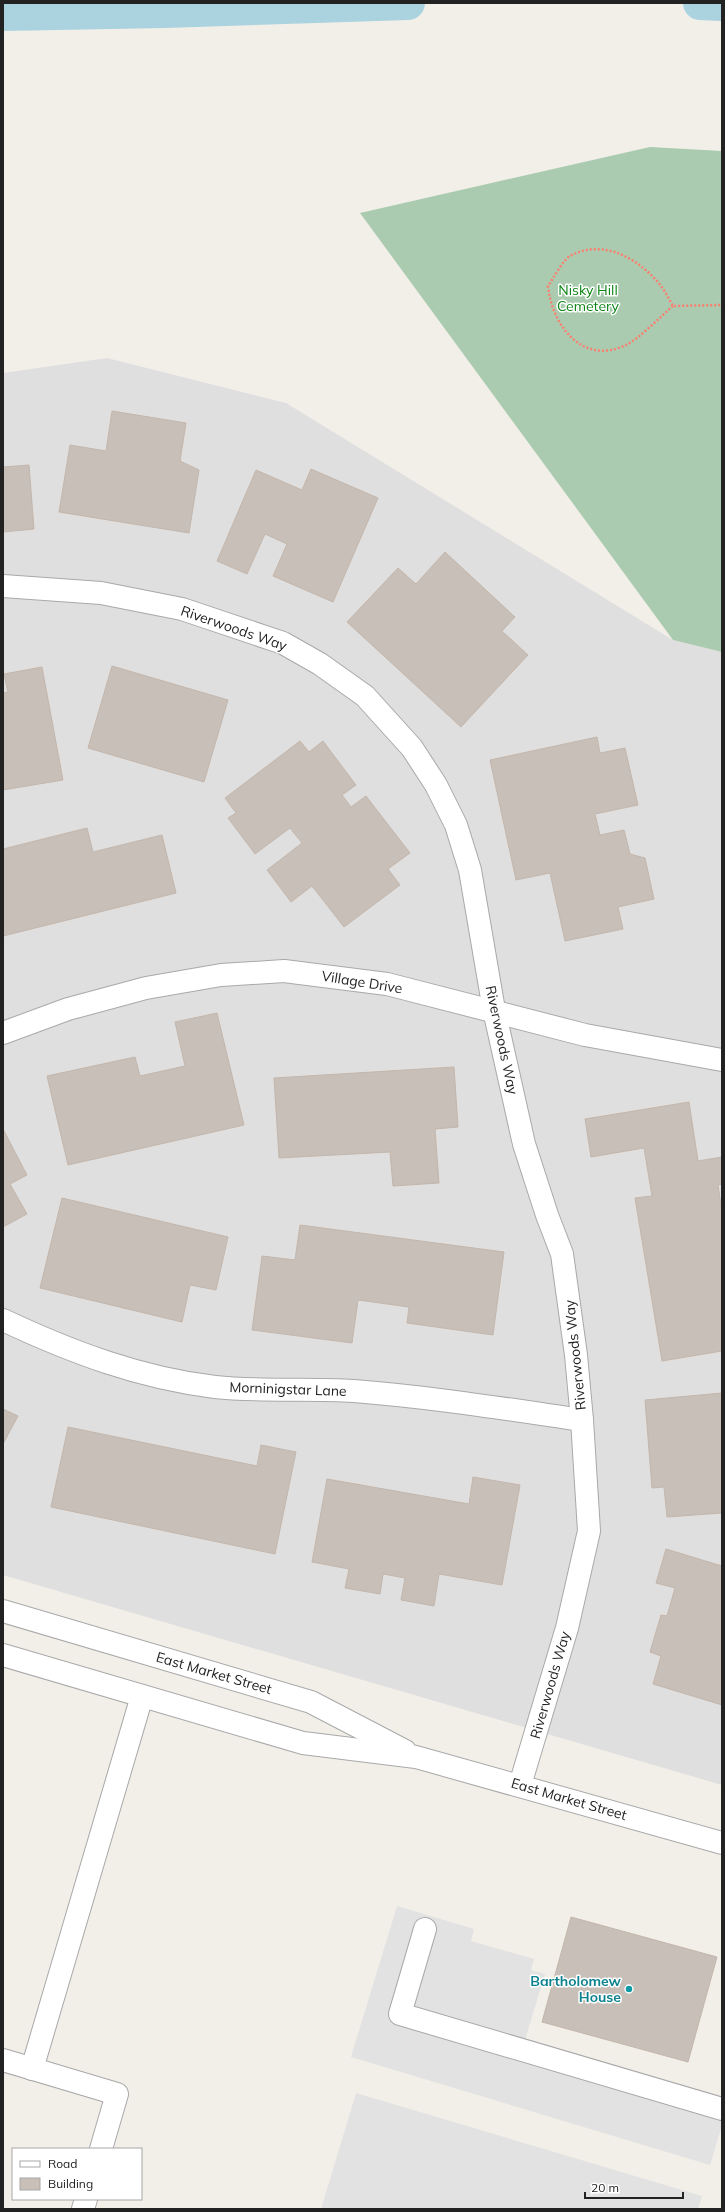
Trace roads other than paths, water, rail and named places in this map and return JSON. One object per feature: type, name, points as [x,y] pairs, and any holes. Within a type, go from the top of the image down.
[{"type":"street","name":"Riverwoods Way","points":[[3,586],[101,593],[182,609],[283,643],[320,664],[365,696],[412,748],[436,785],[456,825],[470,870],[494,1010],[524,1144],[546,1215],[562,1254],[576,1355],[582,1420],[589,1531],[567,1628],[520,1785]]},
{"type":"street","name":"Village Drive","points":[[3,1033],[68,1009],[146,988],[221,975],[284,971],[387,984],[494,1010],[585,1035],[722,1060]]},
{"type":"street","name":"Morninigstar Lane","points":[[3,1320],[91,1358],[157,1377],[216,1387],[354,1391],[443,1400],[582,1420]]},
{"type":"street","name":"East Market Street","points":[[3,1612],[311,1702],[416,1757]]},
{"type":"street","name":"East Market Street","points":[[3,1655],[303,1743],[416,1757],[722,1843]]},
{"type":"street","points":[[32,2069],[142,1696]]},
{"type":"street","points":[[425,1928],[400,2014],[722,2108]]},
{"type":"street","points":[[3,2060],[117,2094],[101,2148]]},
{"type":"waterway","points":[[3,14],[165,11],[408,3]]},
{"type":"waterway","points":[[700,3],[722,4]]},
{"type":"place","name":"Bartholomew House","points":[[629,1989]]},
{"type":"park label","name":"Nisky Hill Cemetery","points":[[588,298]]}]
